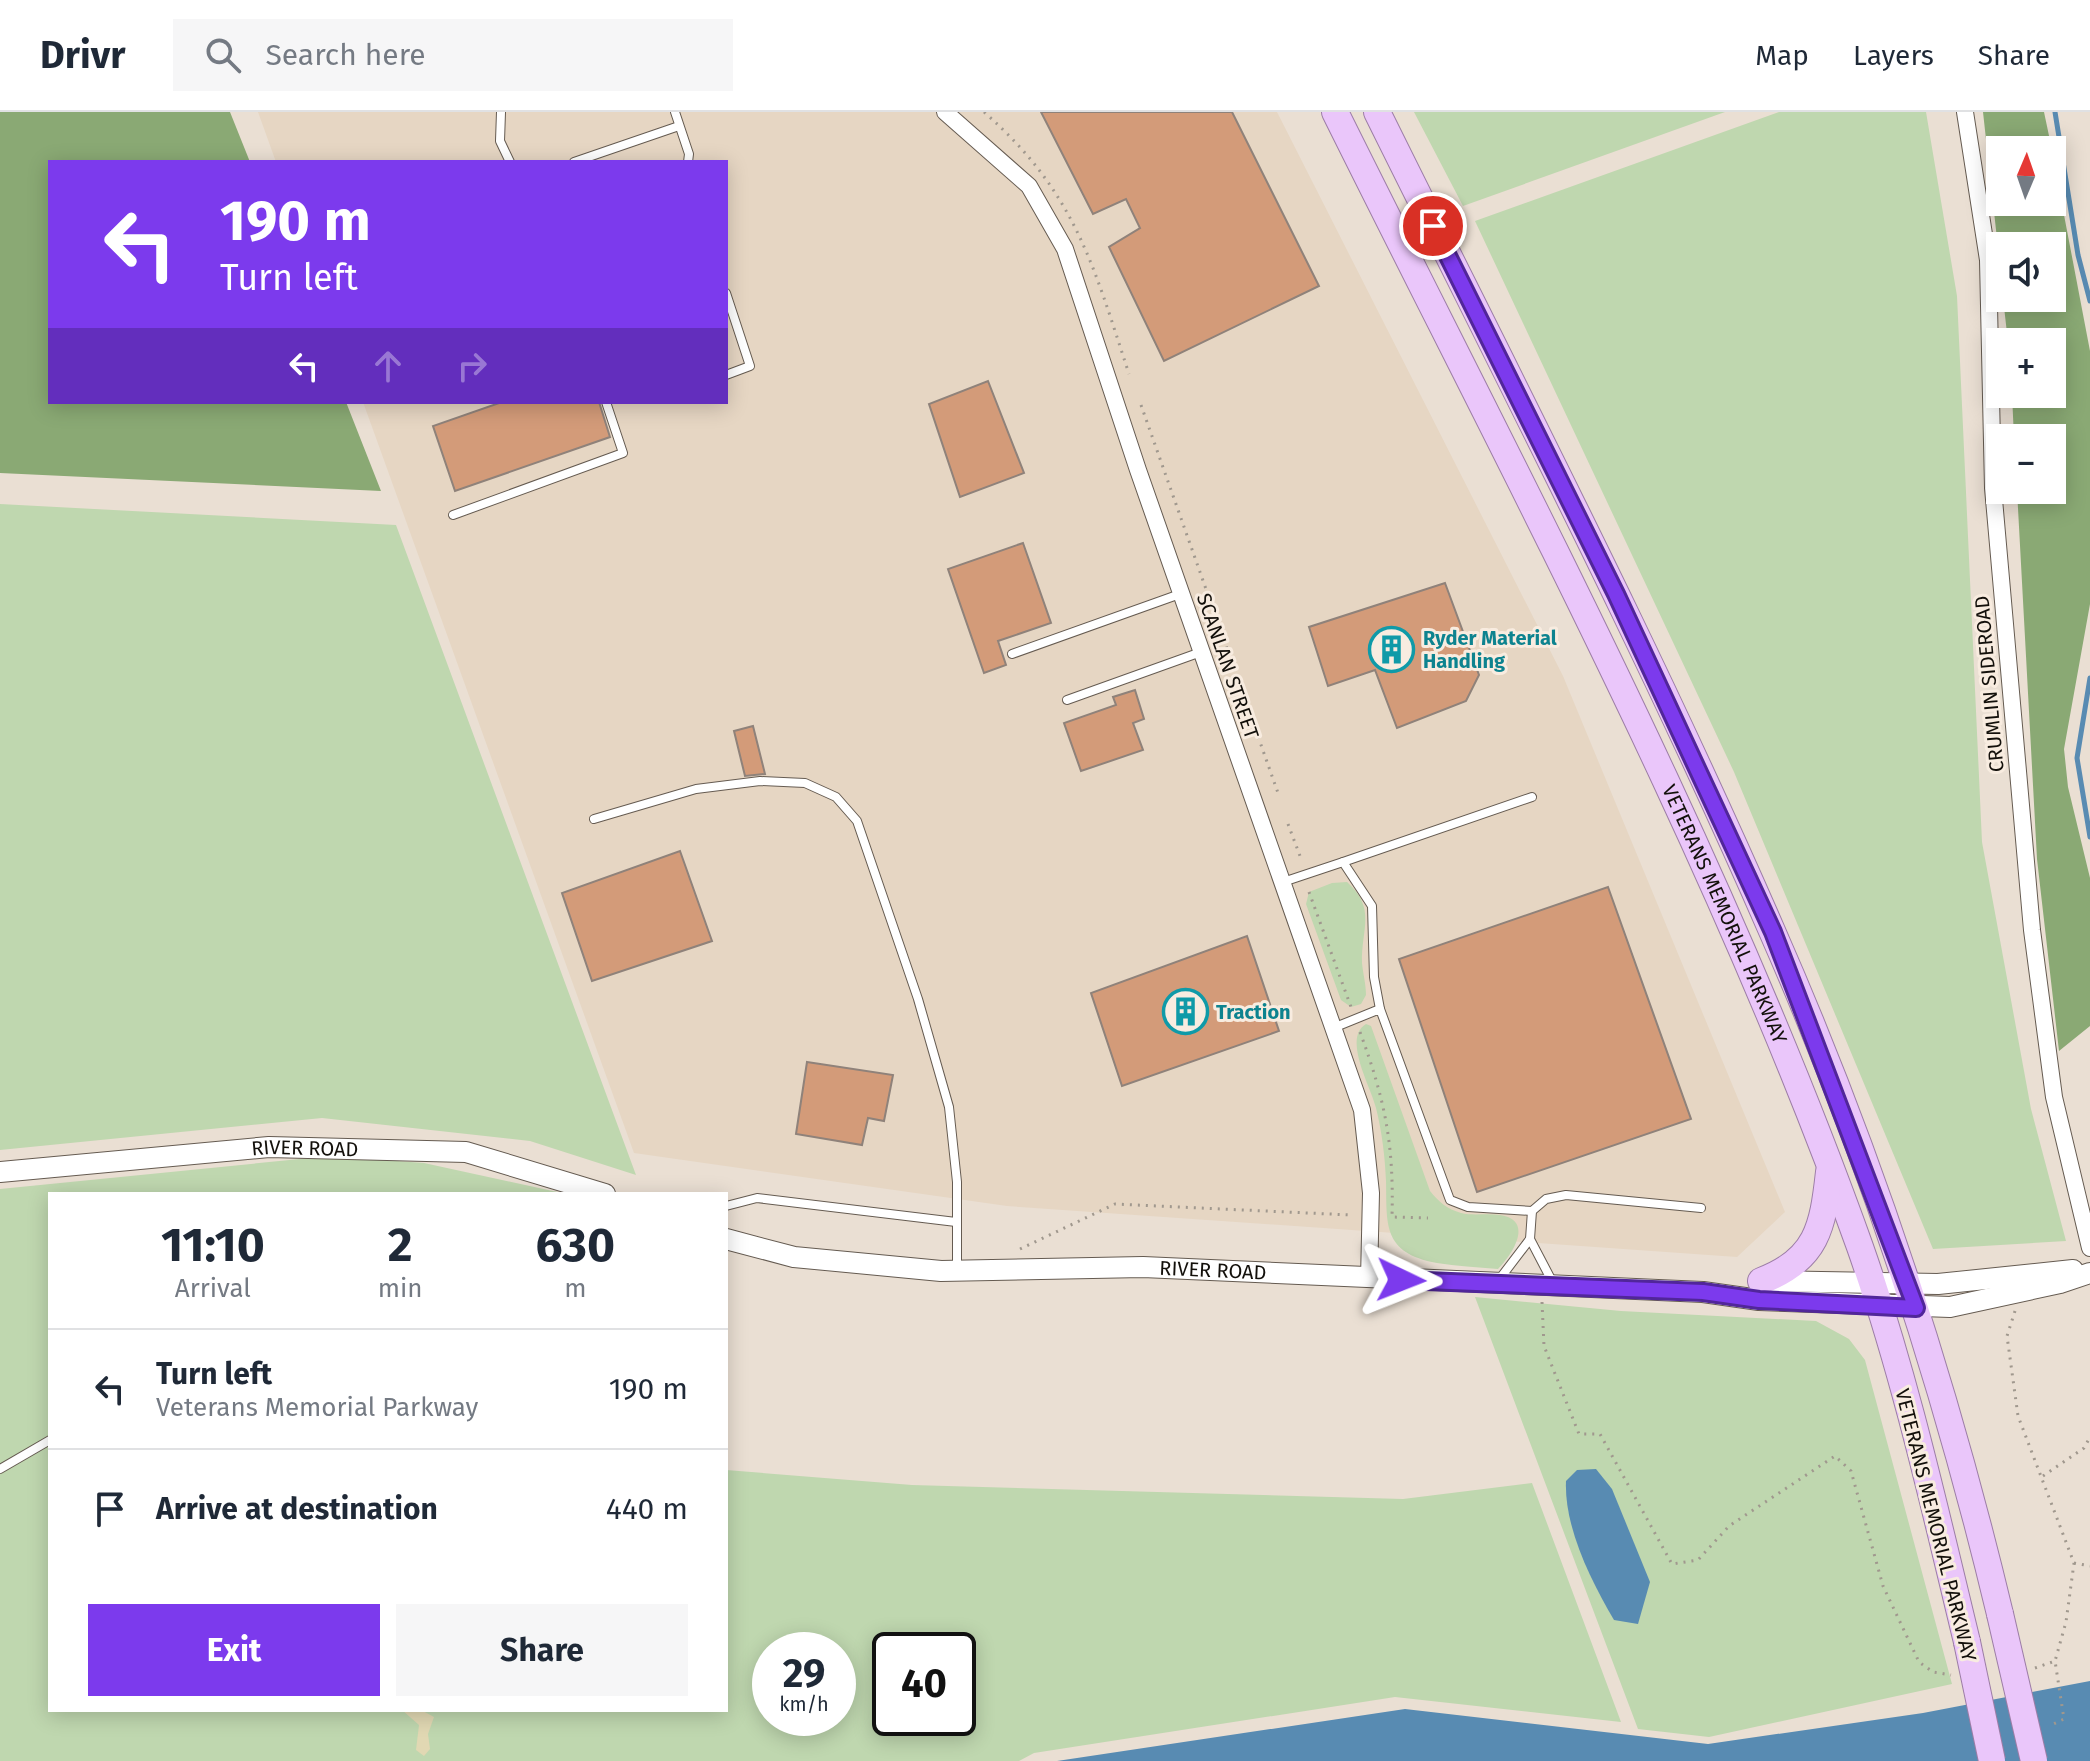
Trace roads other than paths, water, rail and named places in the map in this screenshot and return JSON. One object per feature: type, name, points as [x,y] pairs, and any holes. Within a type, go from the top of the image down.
[{"type":"highway","name":"VETERANS MEMORIAL PARKWAY","points":[[1335,112],[1617,681],[1745,962],[1830,1169],[1874,1295],[1967,1642],[1992,1761]]},
{"type":"highway","name":"VETERANS MEMORIAL PARKWAY","points":[[1377,112],[1616,594],[1773,932],[1912,1296],[2000,1614],[2034,1761]]},
{"type":"highway","points":[[1761,1281],[1795,1265],[1810,1247],[1823,1221],[1830,1169]]},
{"type":"street","name":"SCANLAN STREET","points":[[945,112],[1029,186],[1065,249],[1181,593],[1362,1110],[1369,1152],[1369,1279]]},
{"type":"street","name":"CRUMLIN SIDEROAD","points":[[1965,112],[1988,260],[1993,488],[2032,930],[2054,1097],[2090,1248]]},
{"type":"street","name":"RIVER ROAD","points":[[0,1172],[269,1147],[466,1152],[598,1192]]},
{"type":"street","name":"RIVER ROAD","points":[[728,1240],[794,1257],[957,1270],[1143,1267],[1703,1292],[1759,1300],[1912,1296]]},
{"type":"street","points":[[1912,1296],[2058,1270],[2090,1272]]},
{"type":"street","points":[[1912,1296],[1950,1307],[2021,1292],[2090,1272]]},
{"type":"street","name":"RIVER ROAD","points":[[1703,1292],[1761,1281],[1874,1295]]},
{"type":"lane","points":[[501,112],[500,141],[509,160]]},
{"type":"lane","points":[[675,112],[688,160]]},
{"type":"lane","points":[[580,160],[679,126]]},
{"type":"lane","points":[[728,299],[750,366],[728,374]]},
{"type":"lane","points":[[453,515],[623,453],[607,404]]},
{"type":"lane","points":[[1012,654],[1181,593]]},
{"type":"lane","points":[[1067,700],[1202,652]]},
{"type":"lane","points":[[594,819],[696,789],[760,781],[805,783],[836,797],[857,821],[918,999],[949,1107],[957,1182],[957,1270]]},
{"type":"lane","points":[[1282,882],[1532,797]]},
{"type":"lane","points":[[1343,862],[1372,906],[1374,977],[1380,1009],[1450,1200],[1468,1207],[1532,1211],[1546,1199],[1566,1195],[1701,1208]]},
{"type":"lane","points":[[1333,1028],[1380,1009]]},
{"type":"lane","points":[[728,1205],[757,1198],[956,1222]]},
{"type":"lane","points":[[1532,1211],[1530,1239],[1548,1286]]},
{"type":"lane","points":[[1496,1284],[1530,1239]]},
{"type":"lane","points":[[0,1469],[48,1441]]},
{"type":"water","points":[[1596,1469],[1612,1489],[1650,1582],[1638,1624],[1614,1620],[1588,1571],[1569,1517],[1566,1481],[1577,1470]]},
{"type":"water","points":[[2090,1681],[2090,1761],[1057,1761],[1405,1709],[1708,1744],[1923,1713]]},
{"type":"waterway","points":[[2055,112],[2078,255],[2090,301]]},
{"type":"waterway","points":[[2090,678],[2077,758],[2090,837]]},
{"type":"place","name":"Ryder Material Handling","points":[[1392,649]]},
{"type":"place","name":"Traction","points":[[1185,1012]]}]
